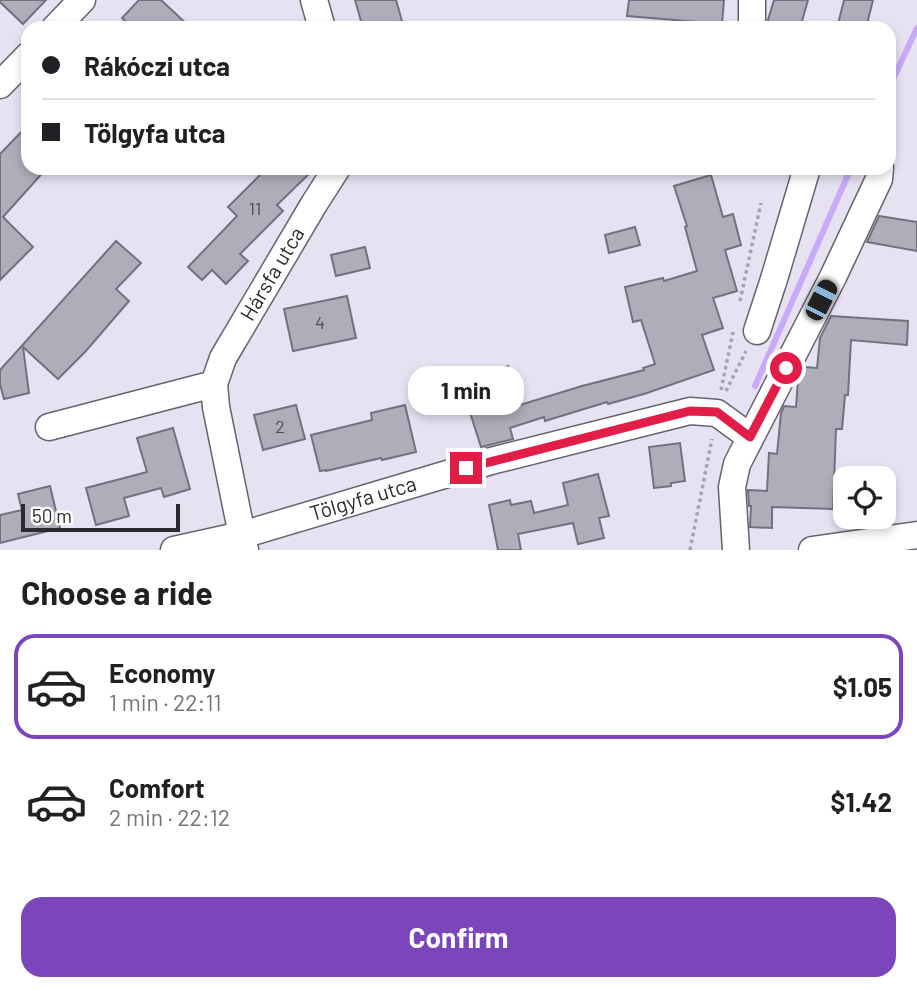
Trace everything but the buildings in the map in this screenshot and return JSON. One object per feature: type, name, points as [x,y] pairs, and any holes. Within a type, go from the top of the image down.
[{"type":"street","points":[[62,21],[82,0]]},
{"type":"street","points":[[314,0],[320,21]]},
{"type":"street","points":[[752,0],[752,21]]},
{"type":"street","points":[[0,85],[21,63]]},
{"type":"street","name":"Hársfa utca","points":[[243,542],[216,407],[214,384],[223,358],[333,175]]},
{"type":"street","points":[[746,326],[774,279],[805,175]]},
{"type":"street","points":[[736,550],[732,487],[737,464],[838,265],[879,175]]},
{"type":"street","points":[[49,427],[214,384]]},
{"type":"street","name":"Tölgyfa utca","points":[[174,550],[243,542],[491,461],[690,411],[717,412]]},
{"type":"street","points":[[717,412],[750,437]]},
{"type":"street","points":[[812,550],[917,536]]},
{"type":"path","points":[[738,308],[761,203]]},
{"type":"path","points":[[717,412],[739,364],[746,326]]},
{"type":"path","points":[[690,550],[717,412],[746,326]]},
{"type":"waterway","points":[[896,73],[917,28]]},
{"type":"waterway","points":[[755,386],[848,175]]},
{"type":"route","points":[[466,468],[690,411],[717,412],[750,437],[786,368]]}]
